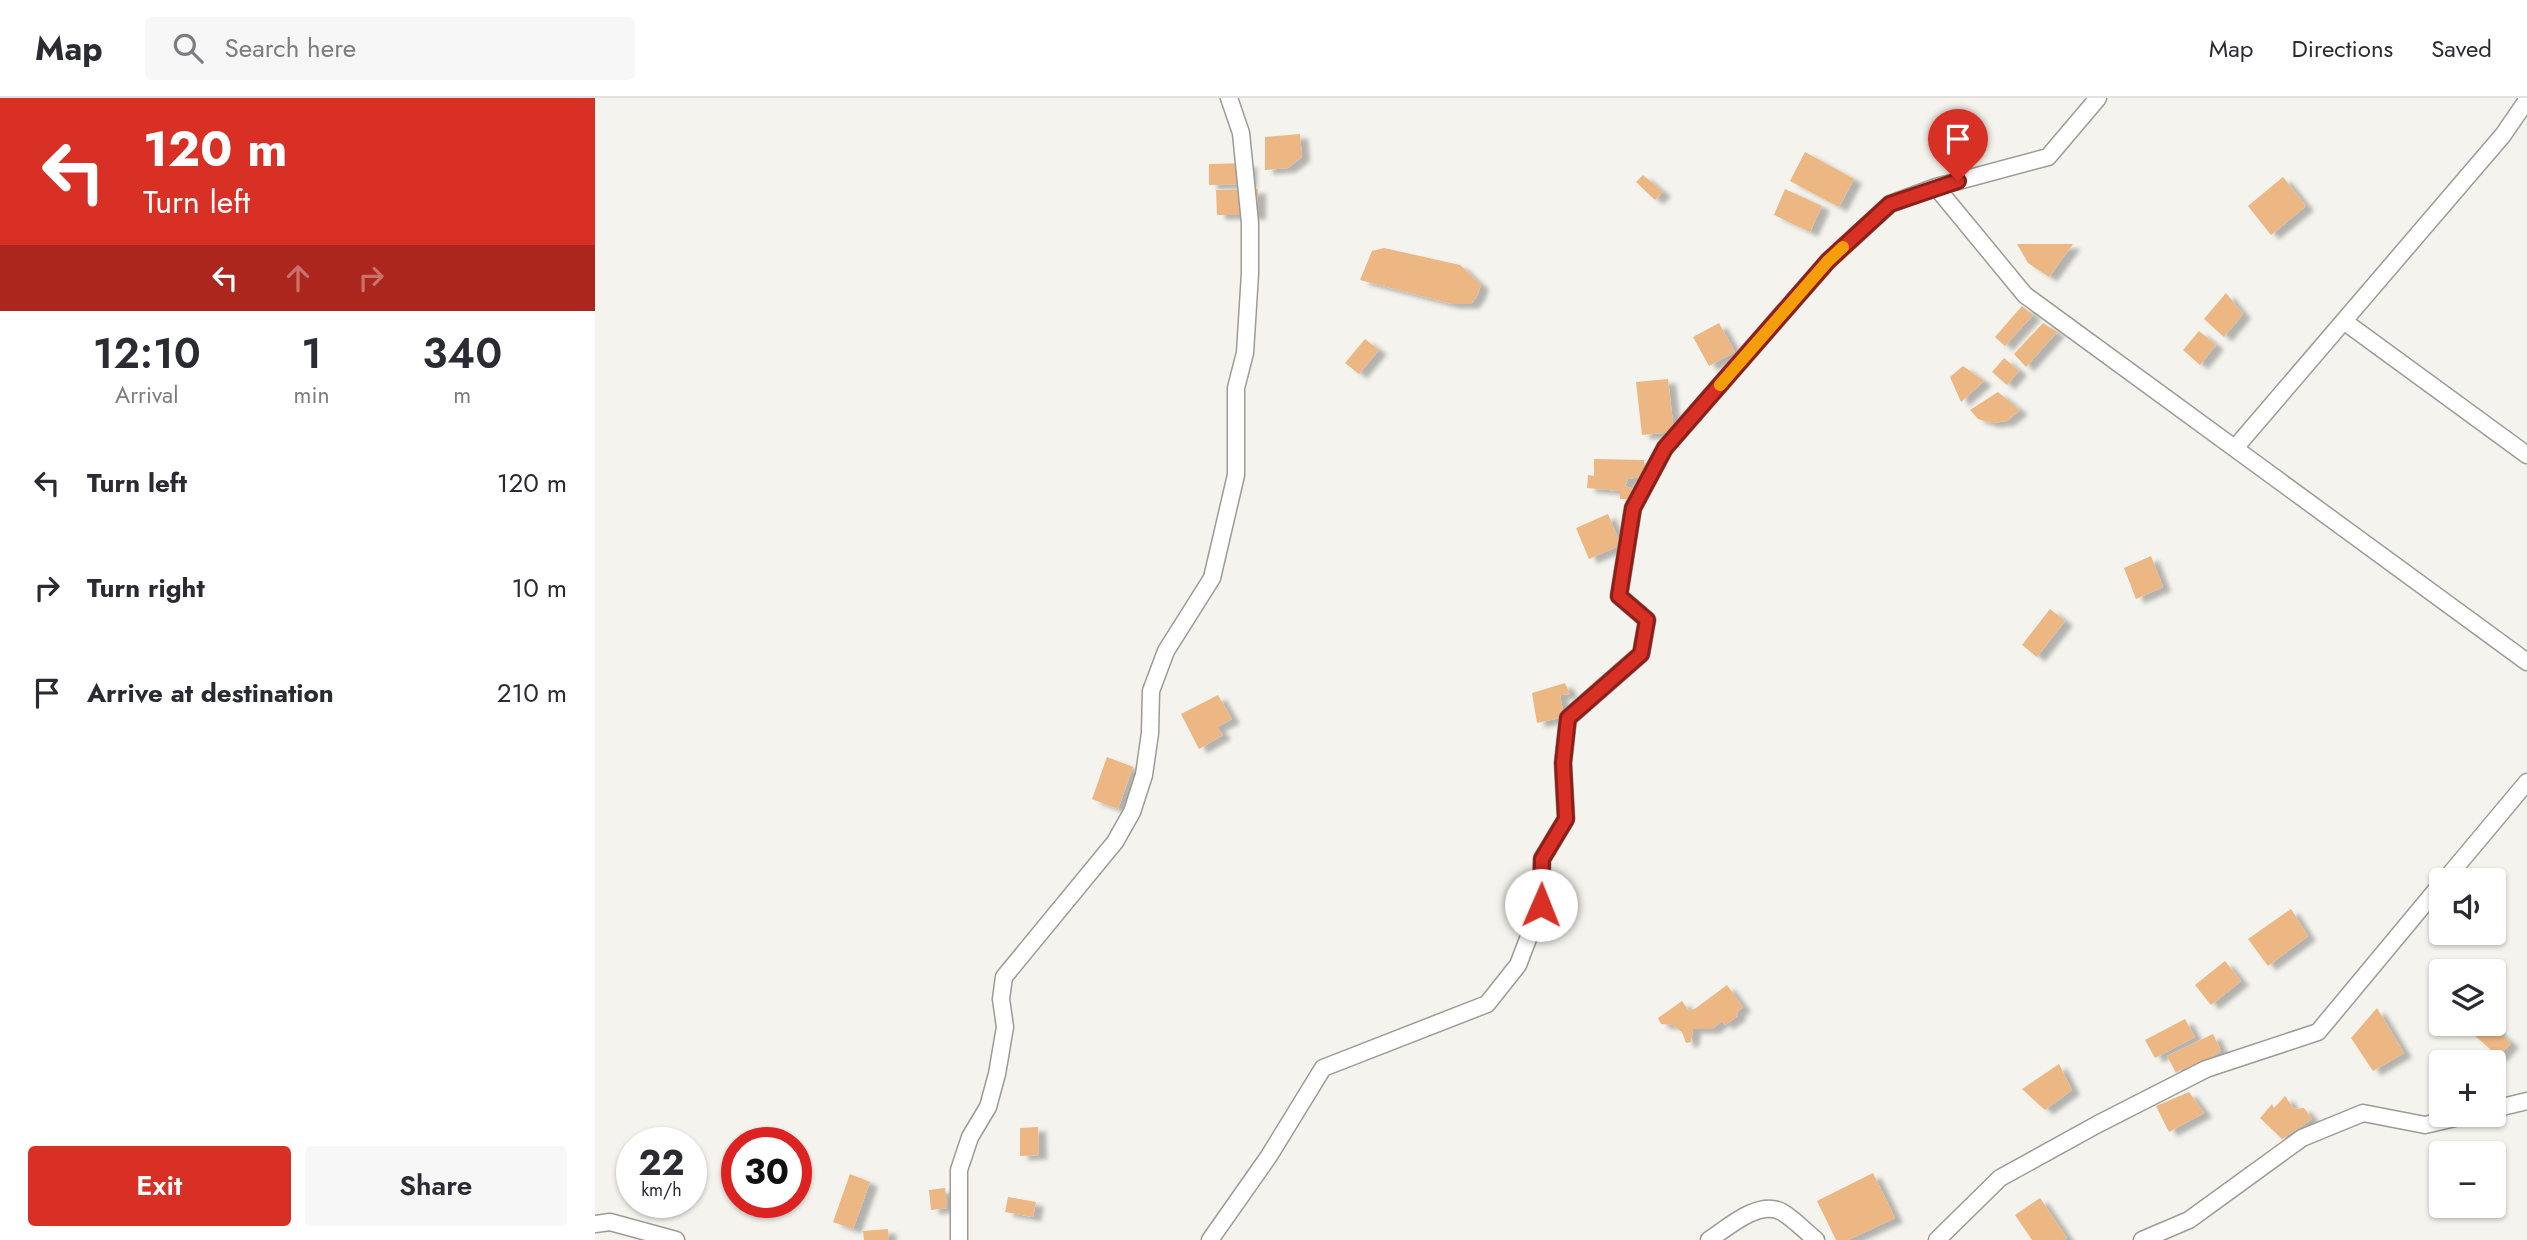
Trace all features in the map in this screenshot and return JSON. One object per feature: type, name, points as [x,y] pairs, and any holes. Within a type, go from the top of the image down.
[{"type":"street","points":[[959,1240],[959,1170],[970,1137],[988,1107],[997,1074],[1005,1027],[1001,999],[1004,977],[1115,842],[1132,812],[1144,775],[1149,744],[1151,691],[1165,651],[1212,578],[1236,475],[1236,388],[1246,341],[1250,274],[1250,223],[1241,133],[1229,98]]},
{"type":"street","points":[[1210,1240],[1269,1156],[1323,1068],[1487,1004],[1518,965],[1541,905],[1542,859],[1566,819],[1563,763],[1568,718],[1641,654],[1647,620],[1619,596],[1633,508],[1665,448],[1828,261],[1890,204],[1936,187],[2048,157],[2098,98]]},
{"type":"street","points":[[2235,448],[2503,135],[2527,100]]},
{"type":"street","points":[[1936,187],[2025,295],[2527,662]]},
{"type":"street","points":[[2345,322],[2527,455]]},
{"type":"street","points":[[2455,868],[2527,782]]},
{"type":"street","points":[[1937,1240],[2000,1178],[2098,1124],[2206,1069],[2318,1032],[2429,898]]},
{"type":"street","points":[[2506,1106],[2527,1101]]},
{"type":"street","points":[[2142,1240],[2189,1220],[2302,1138],[2363,1113],[2429,1124]]},
{"type":"street","points":[[1709,1240],[1743,1217],[1763,1209],[1780,1211],[1816,1240]]},
{"type":"street","points":[[595,1224],[610,1222],[676,1240]]},
{"type":"building","points":[[1300,134],[1302,157],[1288,168],[1265,170],[1265,137]]},
{"type":"building","points":[[1805,152],[1854,179],[1839,207],[1790,181]]},
{"type":"building","points":[[1249,163],[1249,184],[1209,185],[1209,164]]},
{"type":"building","points":[[1643,175],[1663,192],[1655,200],[1636,182]]},
{"type":"building","points":[[2283,177],[2306,206],[2271,235],[2248,206]]},
{"type":"building","points":[[1258,189],[1258,215],[1217,215],[1216,190]]},
{"type":"building","points":[[1785,189],[1822,206],[1810,232],[1774,215]]},
{"type":"building","points":[[2017,244],[2073,244],[2049,277],[2028,263]]},
{"type":"building","points":[[1384,248],[1460,265],[1481,285],[1477,296],[1471,304],[1452,304],[1360,280],[1372,251]]},
{"type":"building","points":[[2226,293],[2243,314],[2224,337],[2204,319]]},
{"type":"building","points":[[2022,306],[2033,315],[2005,346],[1995,337]]},
{"type":"building","points":[[1719,323],[1735,352],[1709,366],[1693,337]]},
{"type":"building","points":[[2043,323],[2057,332],[2026,367],[2014,354]]},
{"type":"building","points":[[2199,331],[2216,345],[2200,365],[2183,350]]},
{"type":"building","points":[[1365,339],[1379,350],[1359,374],[1345,363]]},
{"type":"building","points":[[2004,358],[2019,371],[2007,385],[1992,372]]},
{"type":"building","points":[[1963,366],[1984,381],[1961,402],[1950,377]]},
{"type":"building","points":[[1668,379],[1674,432],[1642,435],[1636,382]]},
{"type":"building","points":[[1998,392],[2020,410],[2007,421],[1992,423],[1978,419],[1970,410]]},
{"type":"building","points":[[1594,459],[1644,460],[1644,476],[1628,479],[1625,486],[1633,489],[1631,499],[1620,499],[1620,491],[1587,488],[1588,475],[1594,476]]},
{"type":"building","points":[[1608,514],[1621,545],[1589,559],[1576,528]]},
{"type":"building","points":[[2151,556],[2163,587],[2136,599],[2124,568]]},
{"type":"building","points":[[2050,609],[2065,621],[2037,657],[2022,645]]},
{"type":"building","points":[[1565,683],[1570,694],[1560,695],[1564,717],[1537,723],[1532,693]]},
{"type":"building","points":[[1218,695],[1232,719],[1217,727],[1223,735],[1199,749],[1181,714]]},
{"type":"building","points":[[1107,757],[1133,767],[1118,809],[1092,799]]},
{"type":"building","points":[[2291,909],[2308,936],[2268,966],[2248,939]]},
{"type":"building","points":[[2225,961],[2241,981],[2211,1005],[2195,985]]},
{"type":"building","points":[[1727,985],[1743,1007],[1737,1012],[1738,1016],[1725,1025],[1722,1021],[1712,1029],[1693,1029],[1691,1042],[1686,1043],[1682,1032],[1673,1025],[1661,1024],[1658,1018],[1682,1001],[1689,1011]]},
{"type":"building","points":[[2377,1008],[2404,1053],[2373,1071],[2351,1038]]},
{"type":"building","points":[[2185,1019],[2195,1037],[2155,1058],[2145,1040]]},
{"type":"building","points":[[2213,1034],[2221,1051],[2190,1072],[2184,1067],[2176,1073],[2167,1056]]},
{"type":"building","points":[[2475,1036],[2503,1036],[2511,1043],[2505,1050],[2491,1050]]},
{"type":"building","points":[[2059,1064],[2072,1090],[2045,1110],[2022,1089]]},
{"type":"building","points":[[2189,1092],[2204,1113],[2169,1132],[2156,1106]]},
{"type":"building","points":[[2285,1096],[2294,1109],[2304,1108],[2312,1119],[2282,1139],[2260,1118],[2272,1104],[2274,1108]]},
{"type":"building","points":[[1038,1127],[1039,1155],[1020,1156],[1020,1128]]},
{"type":"building","points":[[1873,1173],[1895,1218],[1848,1240],[1836,1240],[1817,1201]]},
{"type":"building","points":[[850,1174],[870,1182],[853,1229],[833,1222]]},
{"type":"building","points":[[945,1188],[947,1208],[931,1210],[929,1190]]},
{"type":"building","points":[[1008,1197],[1036,1202],[1033,1217],[1005,1212]]},
{"type":"building","points":[[2040,1198],[2067,1238],[2064,1240],[2032,1240],[2015,1215]]},
{"type":"building","points":[[888,1229],[889,1240],[864,1240],[863,1231]]},
{"type":"slow traffic","points":[[1720,385],[1843,247]]},
{"type":"route","points":[[1541,905],[1542,859],[1566,819],[1563,763],[1568,718],[1641,654],[1647,620],[1619,596],[1633,508],[1665,448],[1828,261],[1890,204],[1958,181]]}]
